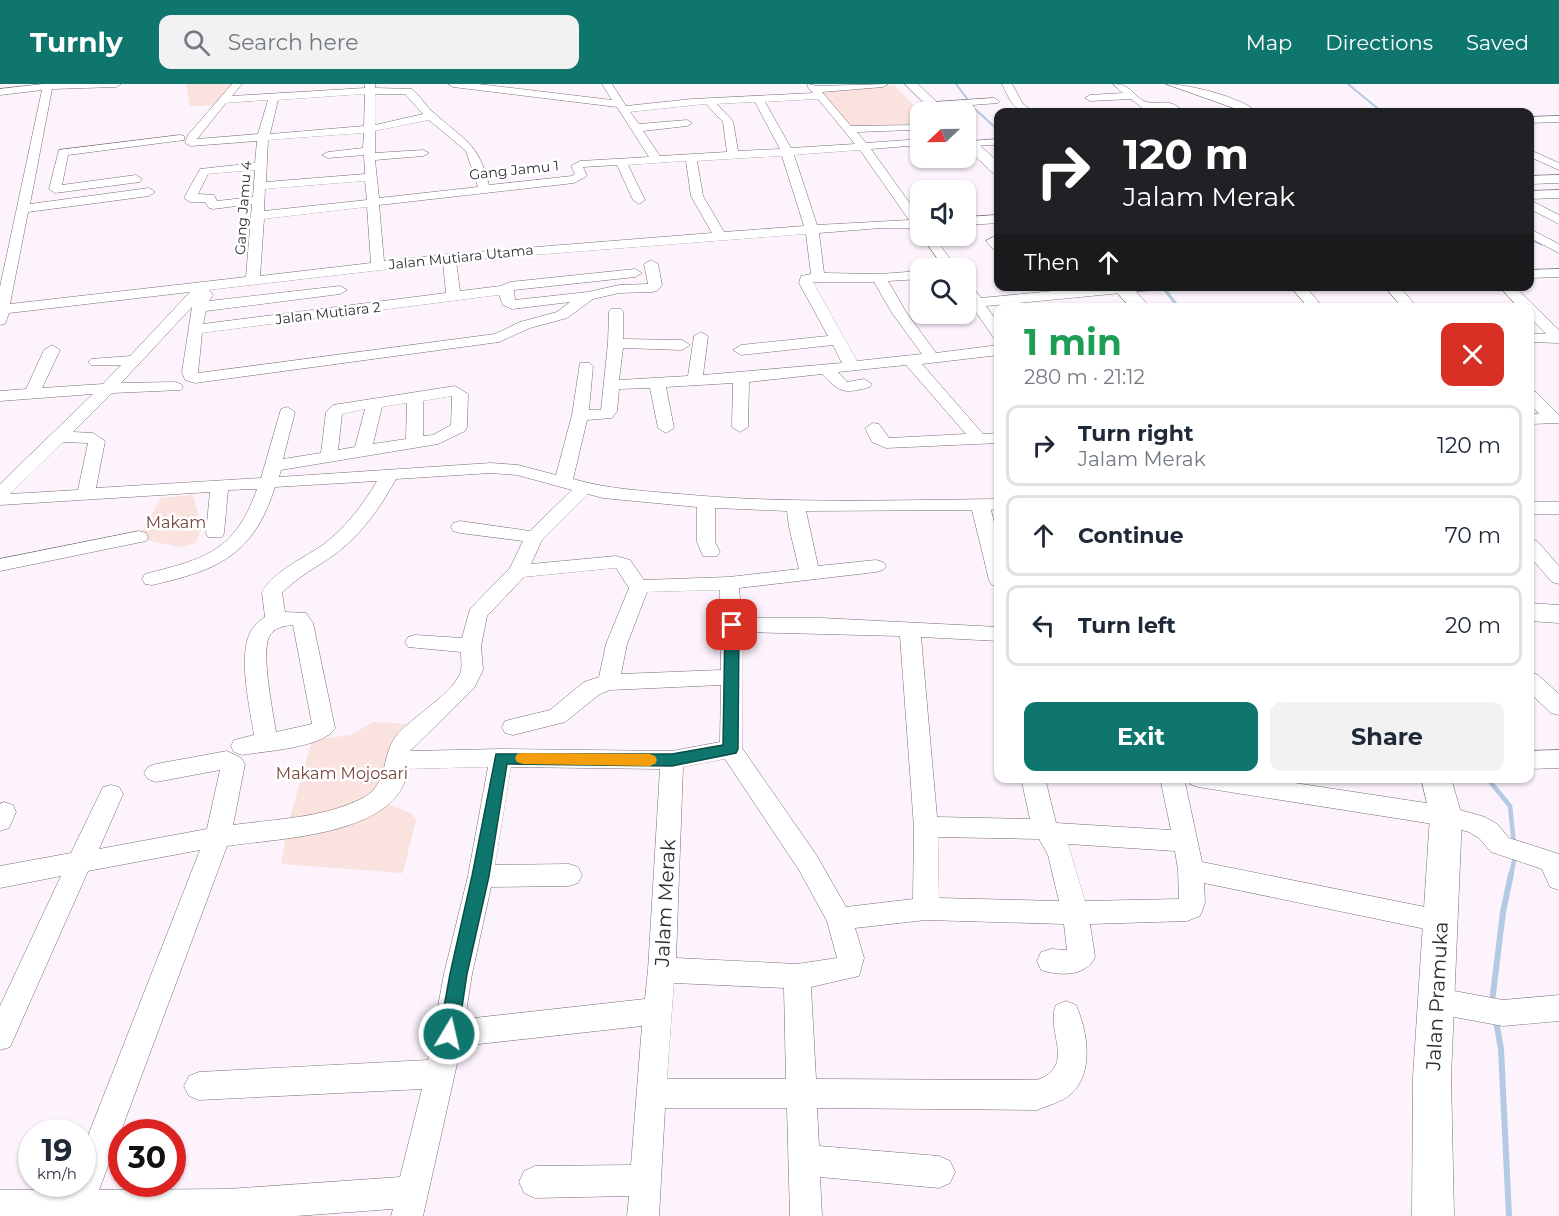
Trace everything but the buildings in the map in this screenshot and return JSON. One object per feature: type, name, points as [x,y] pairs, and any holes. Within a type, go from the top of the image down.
[{"type":"main road","points":[[911,84],[930,102]]},
{"type":"main road","points":[[976,149],[994,166]]},
{"type":"main road","points":[[1124,291],[1137,303]]},
{"type":"main road","points":[[1534,612],[1559,614]]},
{"type":"main road","name":"Jalan Pramuka","points":[[1432,1216],[1432,1077],[1438,1001],[1446,816],[1437,783]]},
{"type":"street","points":[[0,92],[47,85],[116,84]]},
{"type":"street","points":[[185,140],[237,84]]},
{"type":"street","points":[[453,84],[622,106],[689,97],[708,101],[758,99],[815,90],[883,84]]},
{"type":"street","points":[[608,84],[656,159]]},
{"type":"street","points":[[1007,84],[1022,108]]},
{"type":"street","points":[[1118,84],[1148,108]]},
{"type":"street","points":[[1171,84],[1196,94],[1224,99],[1243,108]]},
{"type":"street","points":[[47,85],[49,172],[55,189],[136,179]]},
{"type":"street","points":[[224,100],[274,97],[316,89],[370,88],[408,91],[431,116],[466,142],[474,151],[484,188]]},
{"type":"street","points":[[370,88],[370,177],[378,266]]},
{"type":"street","points":[[815,90],[849,129],[910,211]]},
{"type":"street","points":[[1081,90],[1101,108]]},
{"type":"street","points":[[1090,98],[1133,96]]},
{"type":"street","name":"Gang Jamu 4","points":[[253,280],[263,138],[274,97]]},
{"type":"street","points":[[972,102],[991,97],[1001,108]]},
{"type":"street","points":[[758,99],[787,152],[812,230],[818,276]]},
{"type":"street","points":[[708,101],[714,110],[728,121],[733,156]]},
{"type":"street","points":[[1152,108],[1164,104],[1172,108]]},
{"type":"street","points":[[1,314],[24,208],[63,152],[185,140],[199,143],[369,129],[431,116]]},
{"type":"street","points":[[1534,120],[1559,119]]},
{"type":"street","points":[[636,128],[687,123]]},
{"type":"street","points":[[849,129],[910,127]]},
{"type":"street","points":[[976,142],[994,142]]},
{"type":"street","name":"Gang Jamu 1","points":[[257,216],[573,179],[581,176],[578,165],[910,143]]},
{"type":"street","points":[[49,172],[154,152]]},
{"type":"street","points":[[328,155],[423,153]]},
{"type":"street","points":[[1534,155],[1559,167]]},
{"type":"street","points":[[691,158],[697,196],[718,235]]},
{"type":"street","points":[[621,161],[639,200]]},
{"type":"street","points":[[49,172],[140,166]]},
{"type":"street","points":[[259,200],[213,205],[210,198],[190,198],[204,171],[261,166]]},
{"type":"street","points":[[260,186],[370,177]]},
{"type":"street","points":[[1534,180],[1559,179]]},
{"type":"street","points":[[24,208],[149,192]]},
{"type":"street","points":[[1534,195],[1559,194]]},
{"type":"street","points":[[1534,206],[1559,220]]},
{"type":"street","points":[[976,220],[994,219]]},
{"type":"street","name":"Jalan Mutiara Utama","points":[[1,314],[253,280],[449,258],[718,235],[880,224],[910,225]]},
{"type":"street","points":[[1534,237],[1559,234]]},
{"type":"street","points":[[1534,238],[1559,249]]},
{"type":"street","points":[[449,258],[454,297]]},
{"type":"street","name":"Jalan Mutiara 2","points":[[195,329],[454,297],[505,290],[510,286],[651,268],[655,285],[652,288],[619,289],[588,296]]},
{"type":"street","points":[[338,270],[342,311]]},
{"type":"street","points":[[1534,274],[1559,273]]},
{"type":"street","points":[[852,366],[806,283],[806,279],[818,276],[879,278],[910,276]]},
{"type":"street","points":[[879,278],[899,313],[932,358]]},
{"type":"street","points":[[0,494],[108,388],[201,288],[206,295],[199,308],[195,329],[191,378],[499,338],[525,325],[562,315],[588,296]]},
{"type":"street","points":[[199,308],[340,290]]},
{"type":"street","points":[[505,290],[508,302],[513,305],[588,296]]},
{"type":"street","points":[[1021,291],[1027,299]]},
{"type":"street","points":[[978,303],[1095,291]]},
{"type":"street","points":[[1302,291],[1312,303]]},
{"type":"street","points":[[1395,291],[1407,303]]},
{"type":"street","points":[[1511,291],[1522,303]]},
{"type":"street","points":[[976,300],[994,327]]},
{"type":"street","points":[[580,416],[606,415],[609,411],[616,344],[616,312]]},
{"type":"street","points":[[1534,313],[1559,316]]},
{"type":"street","points":[[1534,316],[1559,338]]},
{"type":"street","points":[[695,380],[701,336]]},
{"type":"street","points":[[1534,338],[1559,338]]},
{"type":"street","points":[[741,350],[837,340]]},
{"type":"street","points":[[616,344],[682,345]]},
{"type":"street","points":[[32,393],[52,350]]},
{"type":"street","points":[[611,386],[741,378],[994,351]]},
{"type":"street","points":[[96,362],[134,360]]},
{"type":"street","points":[[910,360],[979,439]]},
{"type":"street","points":[[563,482],[580,416],[585,366]]},
{"type":"street","points":[[826,369],[843,387],[864,384]]},
{"type":"street","points":[[740,427],[741,378]]},
{"type":"street","points":[[657,384],[666,428]]},
{"type":"street","points":[[0,396],[108,388],[176,387]]},
{"type":"street","points":[[0,500],[220,486],[328,457],[438,439],[459,427],[460,394],[455,391],[348,405],[334,412],[328,457]]},
{"type":"street","points":[[414,443],[415,397]]},
{"type":"street","points":[[1534,399],[1557,421]]},
{"type":"street","points":[[363,451],[375,402]]},
{"type":"street","points":[[152,579],[196,567],[218,558],[237,543],[249,527],[271,473],[287,412]]},
{"type":"street","points":[[1534,419],[1557,421]]},
{"type":"street","points":[[873,428],[878,438],[886,443],[994,438]]},
{"type":"street","points":[[58,437],[87,437],[97,441],[86,493]]},
{"type":"street","points":[[271,473],[390,474],[491,468],[518,470],[603,492],[706,502],[796,506],[990,504],[994,538]]},
{"type":"street","points":[[276,619],[272,592],[282,580],[330,549],[352,530],[390,474]]},
{"type":"street","points":[[215,533],[220,486]]},
{"type":"street","points":[[0,877],[81,860],[318,823],[351,814],[375,803],[395,779],[399,748],[466,683],[472,670],[471,646],[477,614],[518,571],[534,537],[584,488]]},
{"type":"street","points":[[706,502],[706,542],[710,552]]},
{"type":"street","points":[[796,506],[798,527],[810,574]]},
{"type":"street","points":[[1534,508],[1559,508]]},
{"type":"street","points":[[460,527],[534,537]]},
{"type":"street","points":[[0,565],[139,537]]},
{"type":"street","points":[[1534,550],[1559,578]]},
{"type":"street","points":[[518,571],[616,562],[623,564],[640,586]]},
{"type":"street","points":[[640,586],[729,583],[876,566]]},
{"type":"street","points":[[662,970],[797,976],[825,973],[849,967],[851,958],[839,919],[808,863],[731,749],[733,677],[729,583]]},
{"type":"street","points":[[609,682],[613,651],[640,586]]},
{"type":"street","points":[[242,746],[266,742],[313,734],[324,728],[303,623],[299,618],[276,619],[264,628],[259,636],[258,671],[266,742]]},
{"type":"street","points":[[732,625],[821,625],[994,634]]},
{"type":"street","points":[[910,629],[926,827],[926,909]]},
{"type":"street","points":[[415,642],[471,646]]},
{"type":"street","points":[[513,727],[556,716],[592,688],[609,682],[733,677]]},
{"type":"street","points":[[1534,684],[1559,707]]},
{"type":"street","points":[[398,760],[501,758],[672,760],[731,749]]},
{"type":"street","points":[[0,1206],[75,1211],[228,1205],[409,1204],[449,1034],[458,974],[481,876],[501,758]]},
{"type":"street","points":[[1534,760],[1559,759]]},
{"type":"street","name":"Jalam Merak","points":[[644,1216],[657,1011],[662,970],[672,760]]},
{"type":"street","points":[[75,1211],[218,837],[233,764],[232,761],[156,773]]},
{"type":"street","points":[[1034,783],[1048,831],[1062,862],[1082,957],[1069,962],[1051,961]]},
{"type":"street","points":[[839,919],[926,909],[1074,913],[1187,910],[1191,908],[1192,903],[1191,870],[1173,783]]},
{"type":"street","points":[[1231,783],[1446,816],[1476,824],[1488,831],[1500,845],[1551,862],[1559,879]]},
{"type":"street","points":[[0,1036],[111,794]]},
{"type":"street","points":[[926,827],[1048,831],[1184,841]]},
{"type":"street","points":[[1191,870],[1440,921]]},
{"type":"street","points":[[481,876],[569,875]]},
{"type":"street","points":[[797,976],[806,1216]]},
{"type":"street","points":[[1438,1001],[1503,1013],[1559,1008]]},
{"type":"street","points":[[449,1034],[657,1011]]},
{"type":"street","points":[[653,1093],[1037,1095],[1051,1091],[1064,1081],[1071,1071],[1073,1051],[1066,1014]]},
{"type":"street","points":[[199,1086],[440,1074]]},
{"type":"street","points":[[805,1160],[939,1172]]},
{"type":"street","points":[[535,1182],[645,1180]]},
{"type":"green space","points":[[186,84],[234,84],[215,106],[190,106]]},
{"type":"green space","points":[[894,85],[910,102],[910,124],[852,127],[819,90]]},
{"type":"green space","name":"Makam","points":[[193,495],[202,528],[196,543],[180,547],[141,539],[140,535],[161,498]]},
{"type":"green space","name":"Makam Mojosari","points":[[373,722],[414,724],[393,739],[389,769],[364,804],[289,821],[312,740],[351,735]]},
{"type":"green space","name":"Makam Mojosari","points":[[382,802],[411,813],[416,820],[403,873],[281,864],[287,830]]},
{"type":"waterway","points":[[956,84],[975,109],[994,126]]},
{"type":"waterway","points":[[1348,84],[1377,108]]},
{"type":"waterway","points":[[1534,241],[1541,244]]},
{"type":"waterway","points":[[1166,291],[1175,303]]},
{"type":"waterway","points":[[1491,783],[1510,806],[1514,844]]},
{"type":"waterway","points":[[1511,875],[1515,856]]},
{"type":"waterway","points":[[1492,1002],[1503,912],[1511,874]]},
{"type":"waterway","points":[[1496,1021],[1501,1049],[1509,1216]]},
{"type":"slow traffic","points":[[523,758],[650,760]]},
{"type":"route","points":[[449,1034],[458,974],[481,876],[501,758],[672,760],[731,749],[732,625]]}]
